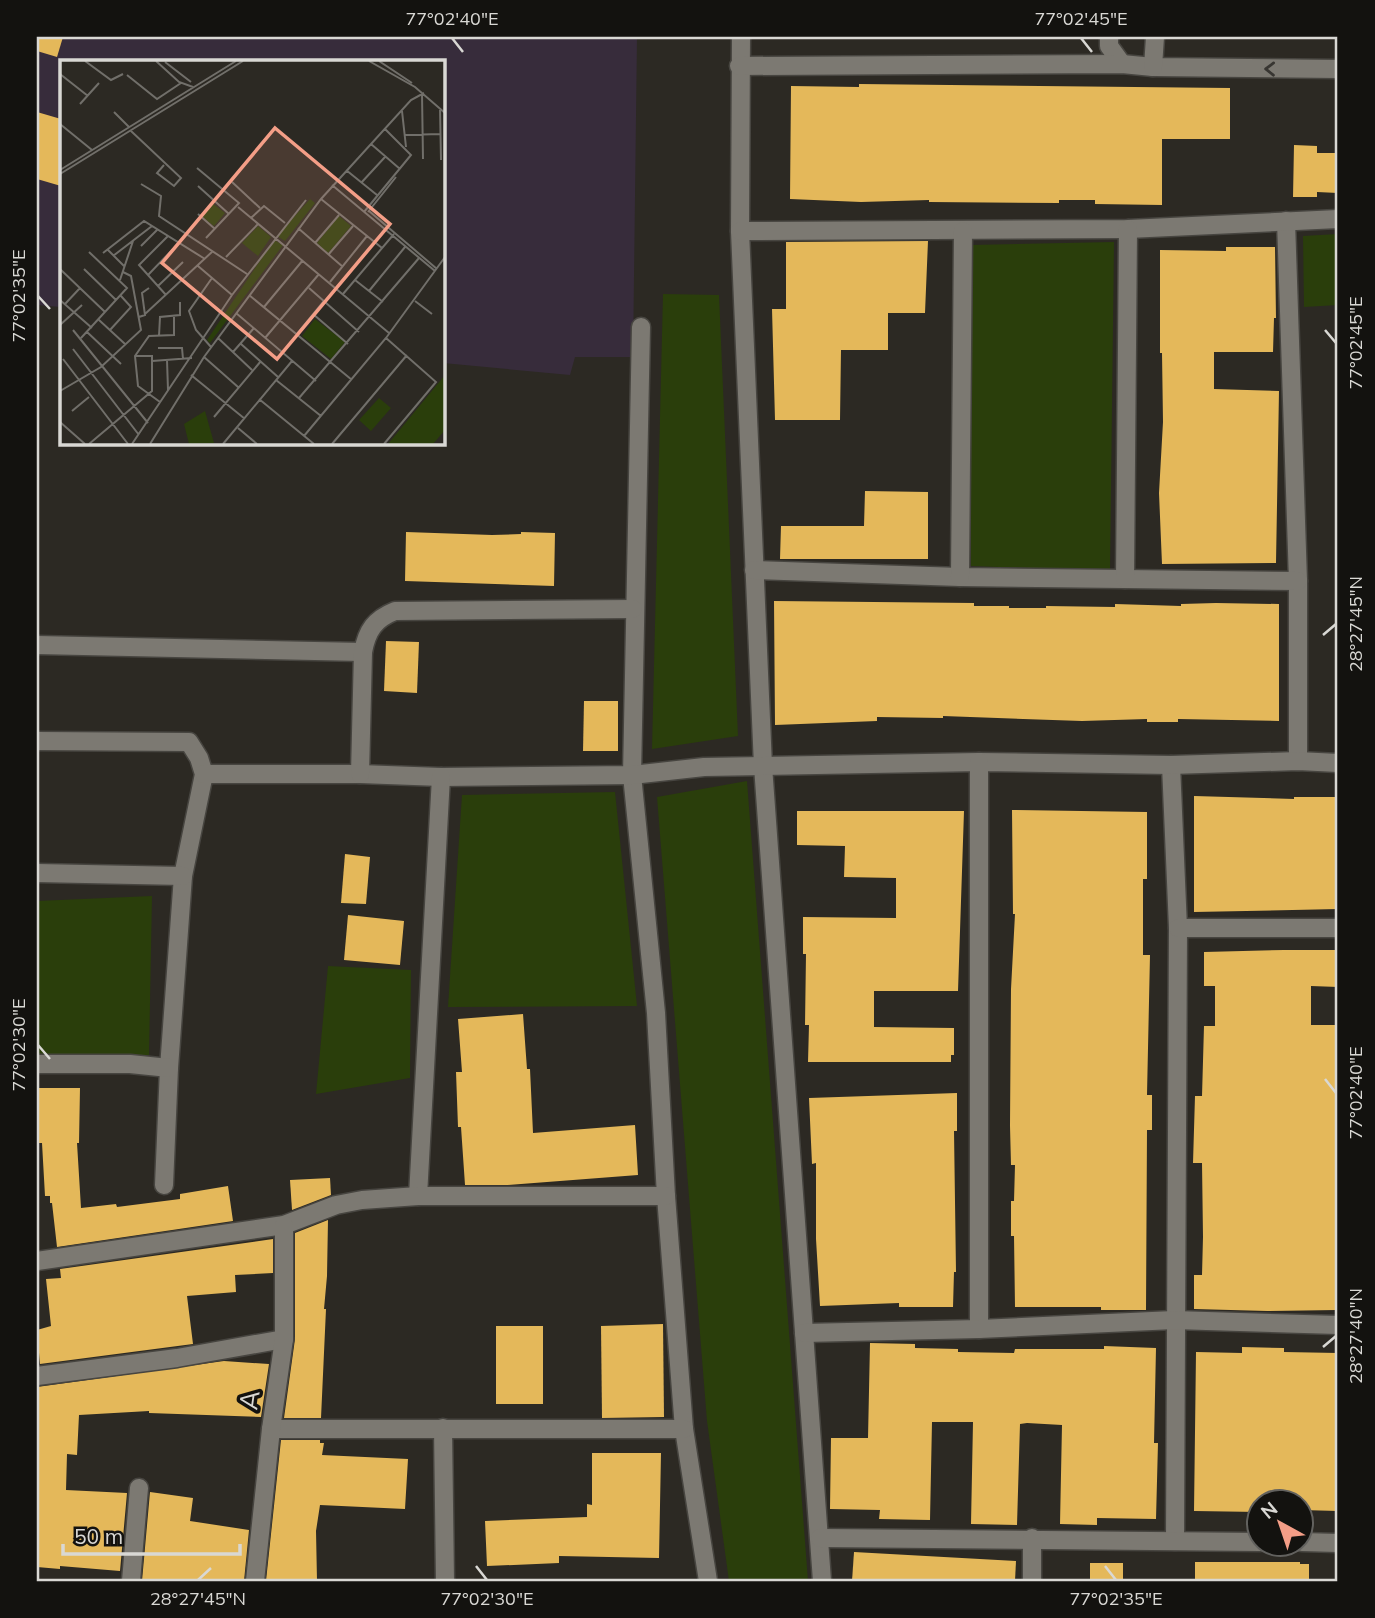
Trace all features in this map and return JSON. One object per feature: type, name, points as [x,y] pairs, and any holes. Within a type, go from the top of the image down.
[{"type":"street","points":[[741,37],[740,231],[763,766],[822,1581]]},
{"type":"street","points":[[1109,37],[1109,46],[1122,64]]},
{"type":"street","points":[[1153,67],[1155,37]]},
{"type":"street","points":[[739,66],[1122,64],[1153,67],[1338,69]]},
{"type":"street","points":[[740,231],[1128,229],[1338,219]]},
{"type":"street","points":[[1286,221],[1298,581],[1298,761]]},
{"type":"street","points":[[1125,579],[1128,229]]},
{"type":"street","points":[[960,577],[963,231]]},
{"type":"street","points":[[641,327],[633,609],[632,775],[656,1013],[666,1196],[684,1429],[708,1581]]},
{"type":"street","points":[[754,570],[960,577],[1298,581]]},
{"type":"street","points":[[360,774],[363,652],[366,635],[379,618],[394,611],[633,609]]},
{"type":"street","points":[[37,645],[363,652]]},
{"type":"street","points":[[37,741],[189,743],[199,758],[204,774],[183,876],[169,1068],[164,1185]]},
{"type":"street","points":[[204,774],[441,777],[632,775],[704,767],[979,762],[1171,765],[1298,761],[1338,763]]},
{"type":"street","points":[[979,762],[979,1329]]},
{"type":"street","points":[[1171,765],[1178,928],[1175,1541]]},
{"type":"street","points":[[418,1196],[441,777]]},
{"type":"street","points":[[37,873],[183,876]]},
{"type":"street","points":[[1178,928],[1338,928]]},
{"type":"street","points":[[37,1064],[130,1064],[169,1068]]},
{"type":"street","points":[[37,1261],[284,1225],[336,1205],[362,1200],[418,1196],[666,1196]]},
{"type":"street","name":"A","points":[[255,1581],[271,1429],[284,1339],[284,1225]]},
{"type":"street","points":[[804,1333],[979,1329],[1174,1320],[1338,1325]]},
{"type":"street","points":[[37,1376],[177,1358],[284,1339]]},
{"type":"street","points":[[443,1428],[444,1581]]},
{"type":"street","points":[[271,1429],[684,1429]]},
{"type":"street","points":[[131,1581],[139,1488]]},
{"type":"street","points":[[820,1538],[1246,1542]]},
{"type":"street","points":[[1032,1538],[1032,1581]]},
{"type":"street","points":[[1316,1542],[1338,1543]]},
{"type":"shaded area","points":[[37,37],[637,37],[633,357],[575,357],[570,375],[444,363],[444,60],[60,60],[60,307],[37,305]]},
{"type":"green space","points":[[1338,234],[1338,305],[1304,307],[1303,236]]},
{"type":"green space","points":[[1114,242],[1110,571],[971,566],[971,245]]},
{"type":"green space","points":[[663,294],[719,295],[738,736],[652,749]]},
{"type":"green space","points":[[747,781],[808,1581],[729,1581],[707,1421],[657,797]]},
{"type":"green space","points":[[615,792],[637,1006],[448,1007],[462,795]]},
{"type":"green space","points":[[152,896],[149,1055],[37,1060],[37,901]]},
{"type":"green space","points":[[328,966],[411,970],[410,1078],[316,1094]]},
{"type":"building","points":[[37,37],[63,37],[57,57],[37,51]]},
{"type":"building","points":[[859,84],[1230,88],[1230,139],[1162,139],[1162,205],[1095,204],[1095,200],[1059,200],[1059,203],[790,199],[791,86],[859,87]]},
{"type":"building","points":[[37,112],[60,119],[60,186],[37,179]]},
{"type":"building","points":[[1294,145],[1317,146],[1317,153],[1338,153],[1338,193],[1317,192],[1317,197],[1293,197]]},
{"type":"building","points":[[928,241],[925,313],[888,313],[888,350],[841,350],[840,420],[775,420],[772,309],[786,309],[786,242]]},
{"type":"building","points":[[1226,247],[1275,247],[1276,318],[1273,352],[1214,352],[1214,389],[1279,391],[1276,563],[1162,564],[1159,493],[1163,422],[1160,250],[1226,251]]},
{"type":"building","points":[[865,491],[928,492],[928,559],[780,559],[781,526],[864,526]]},
{"type":"building","points":[[406,532],[492,535],[555,533],[554,586],[405,581]]},
{"type":"building","points":[[774,601],[974,603],[974,606],[1009,608],[1115,607],[1115,604],[1279,604],[1279,721],[1178,719],[1178,722],[1147,722],[1147,719],[1082,721],[943,716],[877,717],[877,721],[775,725]]},
{"type":"building","points":[[386,641],[419,642],[417,693],[384,691]]},
{"type":"building","points":[[584,701],[618,701],[618,751],[583,751]]},
{"type":"building","points":[[1194,796],[1294,799],[1338,797],[1338,909],[1194,912]]},
{"type":"building","points":[[1012,810],[1147,812],[1147,879],[1143,879],[1143,955],[1150,955],[1147,1095],[1152,1095],[1152,1130],[1147,1130],[1146,1310],[1015,1307],[1011,1201],[1014,1201],[1015,1165],[1011,1165],[1010,1126],[1011,989],[1015,914]]},
{"type":"building","points":[[797,811],[964,811],[958,991],[874,991],[874,1027],[954,1028],[954,1055],[951,1055],[951,1062],[808,1062],[809,1025],[805,1025],[806,954],[803,954],[803,917],[896,918],[896,878],[844,877],[845,846],[797,845]]},
{"type":"building","points":[[345,854],[370,857],[366,904],[341,903]]},
{"type":"building","points":[[348,915],[404,921],[400,965],[344,960]]},
{"type":"building","points":[[1338,950],[1338,987],[1311,986],[1311,1025],[1338,1025],[1337,1310],[1194,1309],[1194,1275],[1202,1275],[1203,1237],[1202,1163],[1193,1163],[1195,1096],[1202,1096],[1204,1026],[1215,1026],[1215,986],[1204,986],[1204,952]]},
{"type":"building","points":[[523,1014],[527,1069],[530,1069],[533,1133],[635,1125],[638,1175],[508,1185],[465,1185],[461,1127],[458,1127],[456,1072],[462,1072],[458,1019]]},
{"type":"building","points":[[37,1088],[80,1088],[77,1143],[81,1208],[116,1204],[117,1207],[180,1199],[180,1194],[228,1186],[233,1221],[57,1247],[52,1203],[50,1196],[45,1196],[42,1143],[37,1143]]},
{"type":"building","points":[[957,1093],[957,1131],[954,1131],[956,1272],[953,1307],[899,1307],[899,1303],[820,1306],[816,1239],[816,1163],[812,1164],[809,1098]]},
{"type":"building","points":[[330,1178],[331,1195],[292,1210],[290,1180]]},
{"type":"building","points":[[328,1220],[321,1418],[284,1418],[295,1339],[295,1233]]},
{"type":"building","points":[[273,1239],[273,1273],[235,1275],[236,1292],[187,1296],[193,1344],[40,1364],[37,1330],[51,1326],[46,1279],[61,1278],[60,1269]]},
{"type":"building","points":[[663,1324],[664,1417],[602,1418],[601,1326]]},
{"type":"building","points":[[496,1326],[543,1326],[543,1404],[496,1404]]},
{"type":"building","points":[[870,1343],[915,1344],[915,1348],[958,1349],[958,1352],[1014,1353],[1015,1349],[1104,1349],[1104,1346],[1156,1348],[1156,1519],[1097,1518],[1097,1525],[1060,1524],[1062,1425],[1027,1423],[1020,1424],[1017,1525],[971,1524],[973,1422],[932,1422],[930,1520],[879,1519],[880,1510],[830,1509],[831,1438],[868,1438]]},
{"type":"building","points":[[1242,1347],[1284,1348],[1284,1352],[1338,1353],[1338,1511],[1316,1510],[1316,1488],[1246,1488],[1246,1512],[1194,1511],[1196,1352],[1242,1353]]},
{"type":"building","points":[[224,1361],[269,1364],[261,1417],[149,1411],[79,1415],[77,1455],[67,1454],[66,1490],[127,1493],[120,1571],[60,1566],[60,1569],[37,1567],[37,1387]]},
{"type":"building","points":[[281,1440],[320,1440],[320,1443],[324,1443],[322,1455],[408,1459],[405,1509],[320,1505],[316,1531],[317,1581],[266,1581]]},
{"type":"building","points":[[592,1453],[661,1453],[659,1558],[559,1556],[559,1563],[487,1566],[485,1521],[587,1517],[587,1504],[592,1505]]},
{"type":"building","points":[[150,1492],[193,1498],[190,1521],[249,1530],[244,1581],[142,1581]]},
{"type":"building","points":[[854,1552],[1016,1561],[1015,1581],[852,1581]]},
{"type":"building","points":[[1195,1562],[1300,1562],[1309,1564],[1309,1581],[1195,1581]]},
{"type":"building","points":[[1090,1563],[1123,1563],[1123,1581],[1090,1581]]}]
